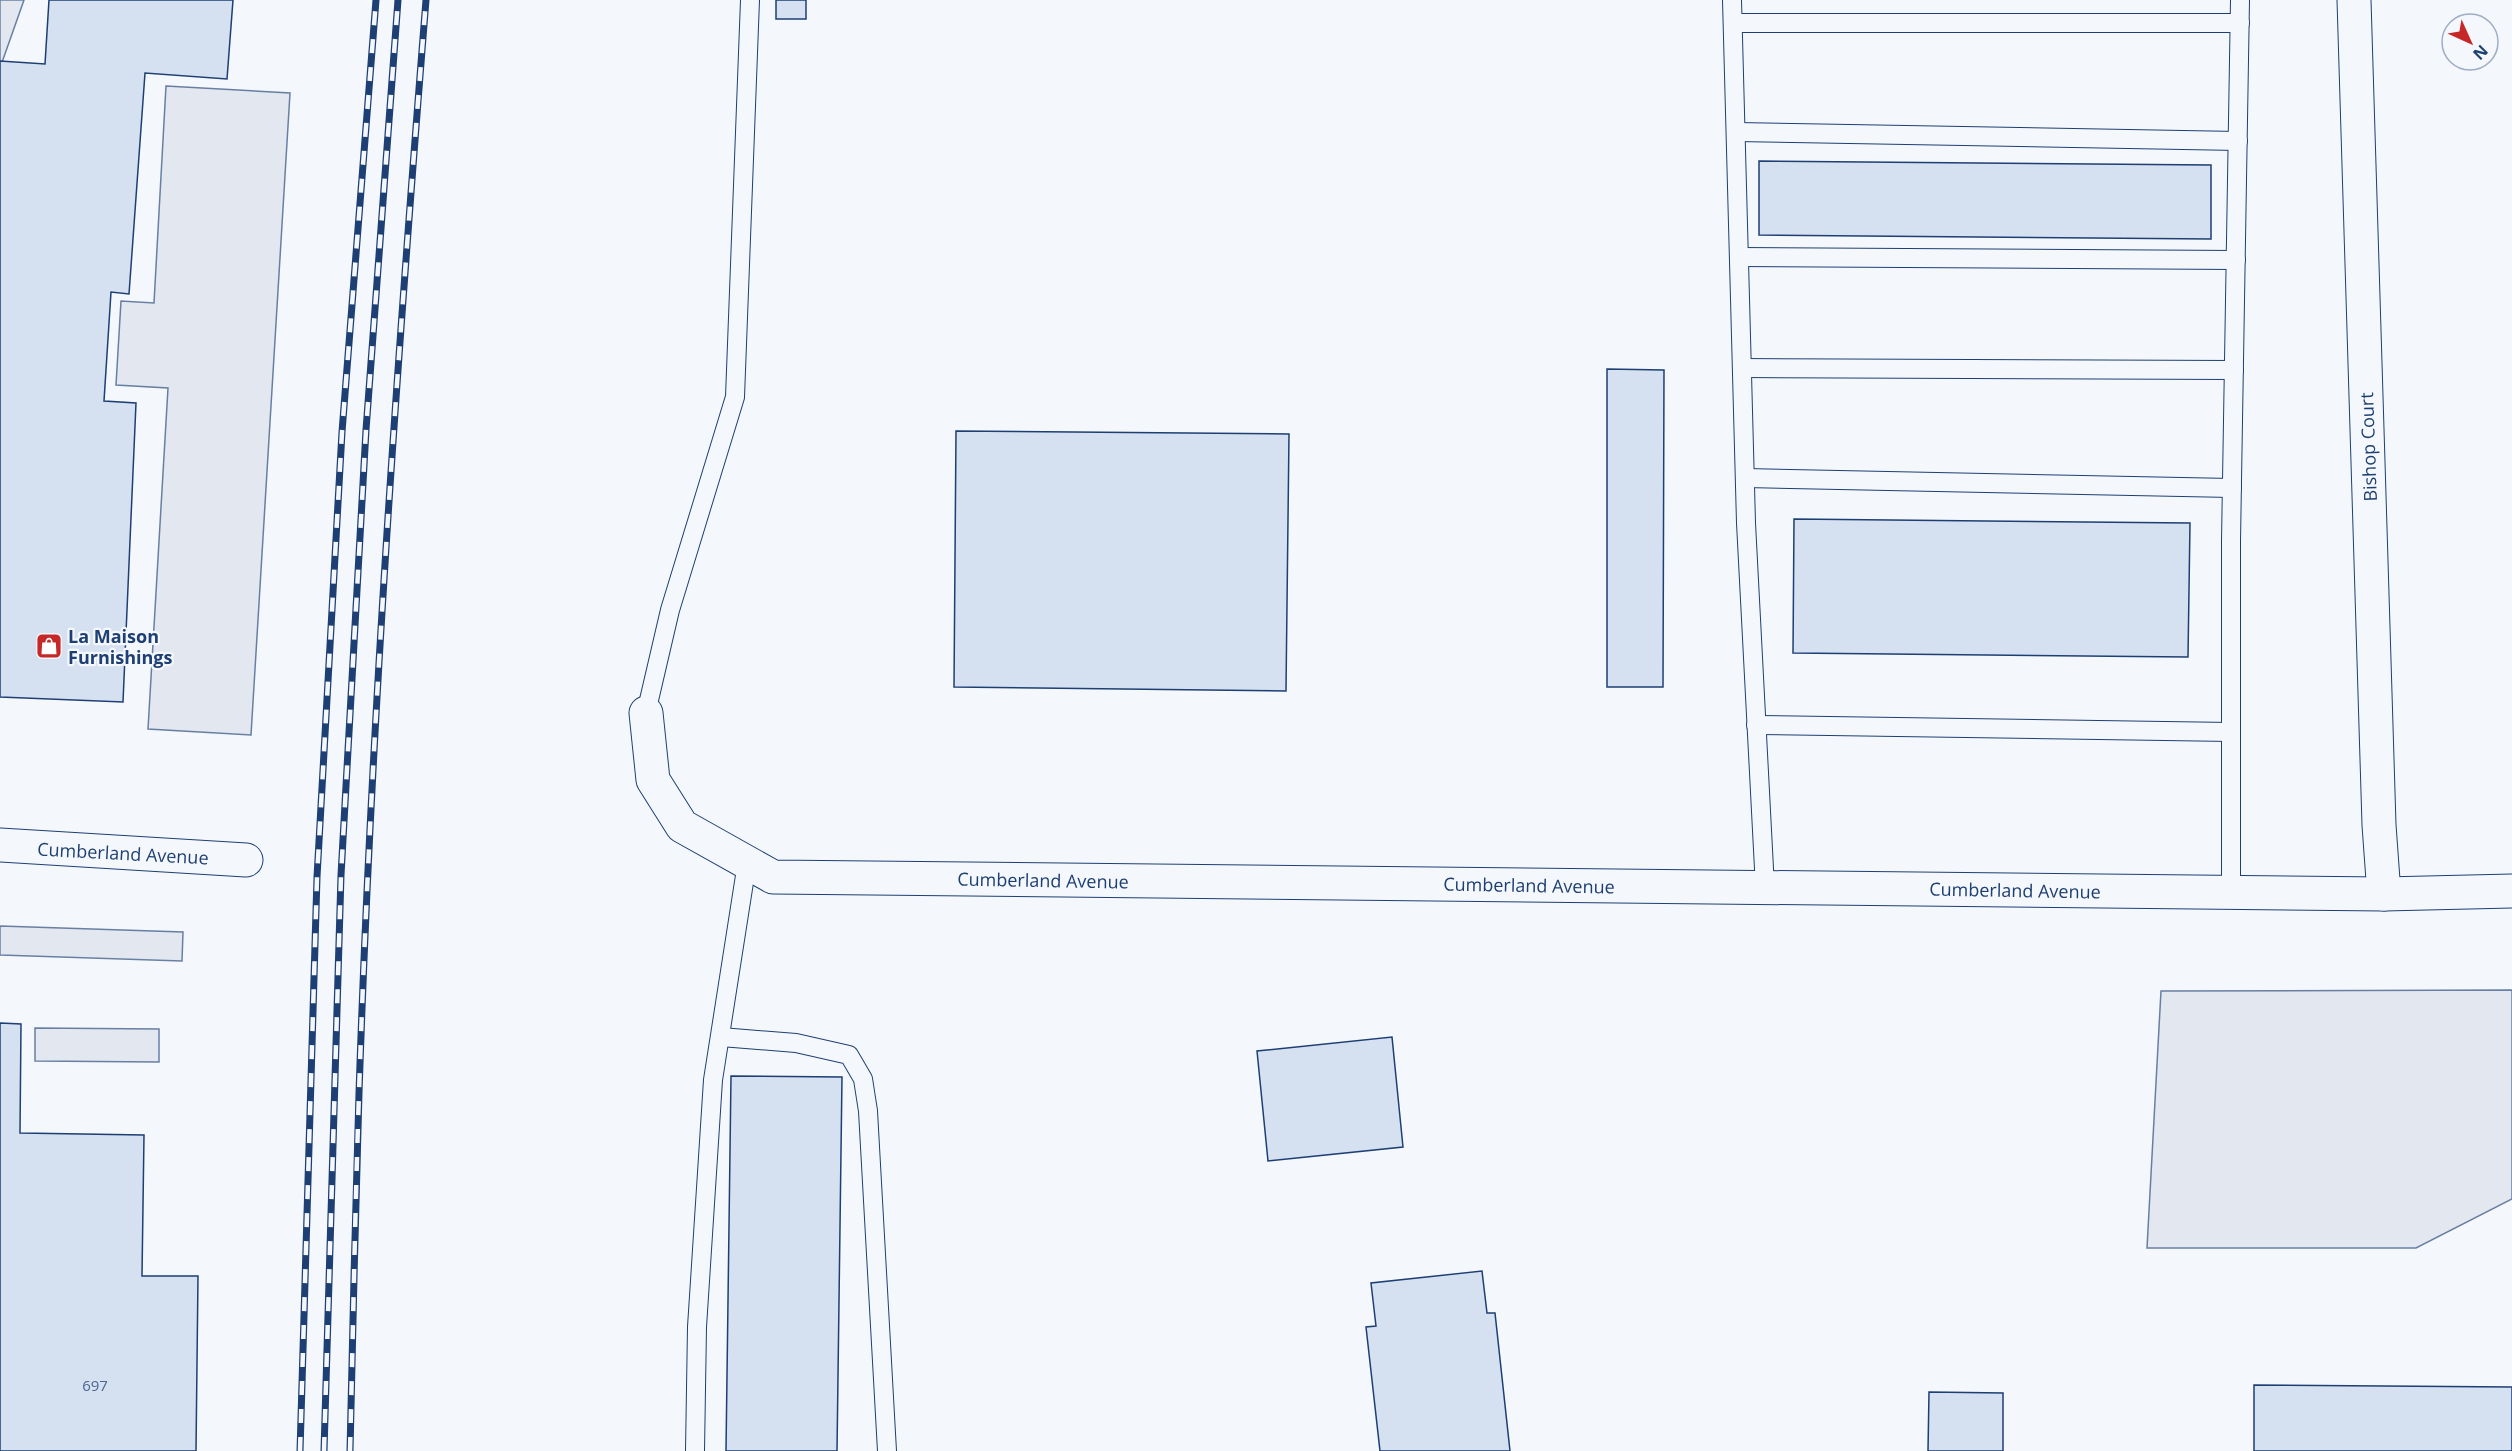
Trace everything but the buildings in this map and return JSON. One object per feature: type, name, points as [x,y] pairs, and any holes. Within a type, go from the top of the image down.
[{"type":"street","name":"Bishop Court","points":[[2354,0],[2379,813],[2384,894]]},
{"type":"street","name":"Cumberland Avenue","points":[[646,713],[653,780],[682,826],[773,877],[2384,894],[2512,891]]},
{"type":"street","name":"Cumberland Avenue","points":[[0,845],[246,860]]},
{"type":"lane","points":[[646,713],[670,610],[735,397],[750,0]]},
{"type":"lane","points":[[1732,0],[1745,478],[1765,888]]},
{"type":"lane","points":[[2231,892],[2232,488],[2240,0]]},
{"type":"lane","points":[[1733,23],[2240,24]]},
{"type":"lane","points":[[1736,132],[2238,141]]},
{"type":"lane","points":[[1739,257],[2236,260]]},
{"type":"lane","points":[[1742,368],[2234,370]]},
{"type":"lane","points":[[1745,478],[2232,488]]},
{"type":"lane","points":[[1756,724],[2231,732]]},
{"type":"lane","points":[[695,1451],[697,1327],[713,1080],[747,863]]},
{"type":"lane","points":[[721,1037],[796,1042],[849,1055],[863,1079],[868,1111],[887,1451]]},
{"type":"shaded area","points":[[0,0],[24,0],[0,68]]},
{"type":"shaded area","points":[[166,86],[290,93],[251,735],[148,729],[168,388],[116,385],[121,301],[154,303]]},
{"type":"shaded area","points":[[0,926],[183,932],[182,961],[0,955]]},
{"type":"shaded area","points":[[2512,990],[2512,1199],[2416,1248],[2147,1248],[2161,991]]},
{"type":"shaded area","points":[[35,1028],[159,1029],[159,1062],[35,1061]]},
{"type":"railway","points":[[300,1451],[317,877],[342,432],[376,0]]},
{"type":"railway","points":[[324,1451],[341,875],[366,430],[398,0]]},
{"type":"railway","points":[[350,1451],[359,1093],[370,819],[395,410],[426,0]]},
{"type":"place","name":"La Maison Furnishings","points":[[49,646]]}]
